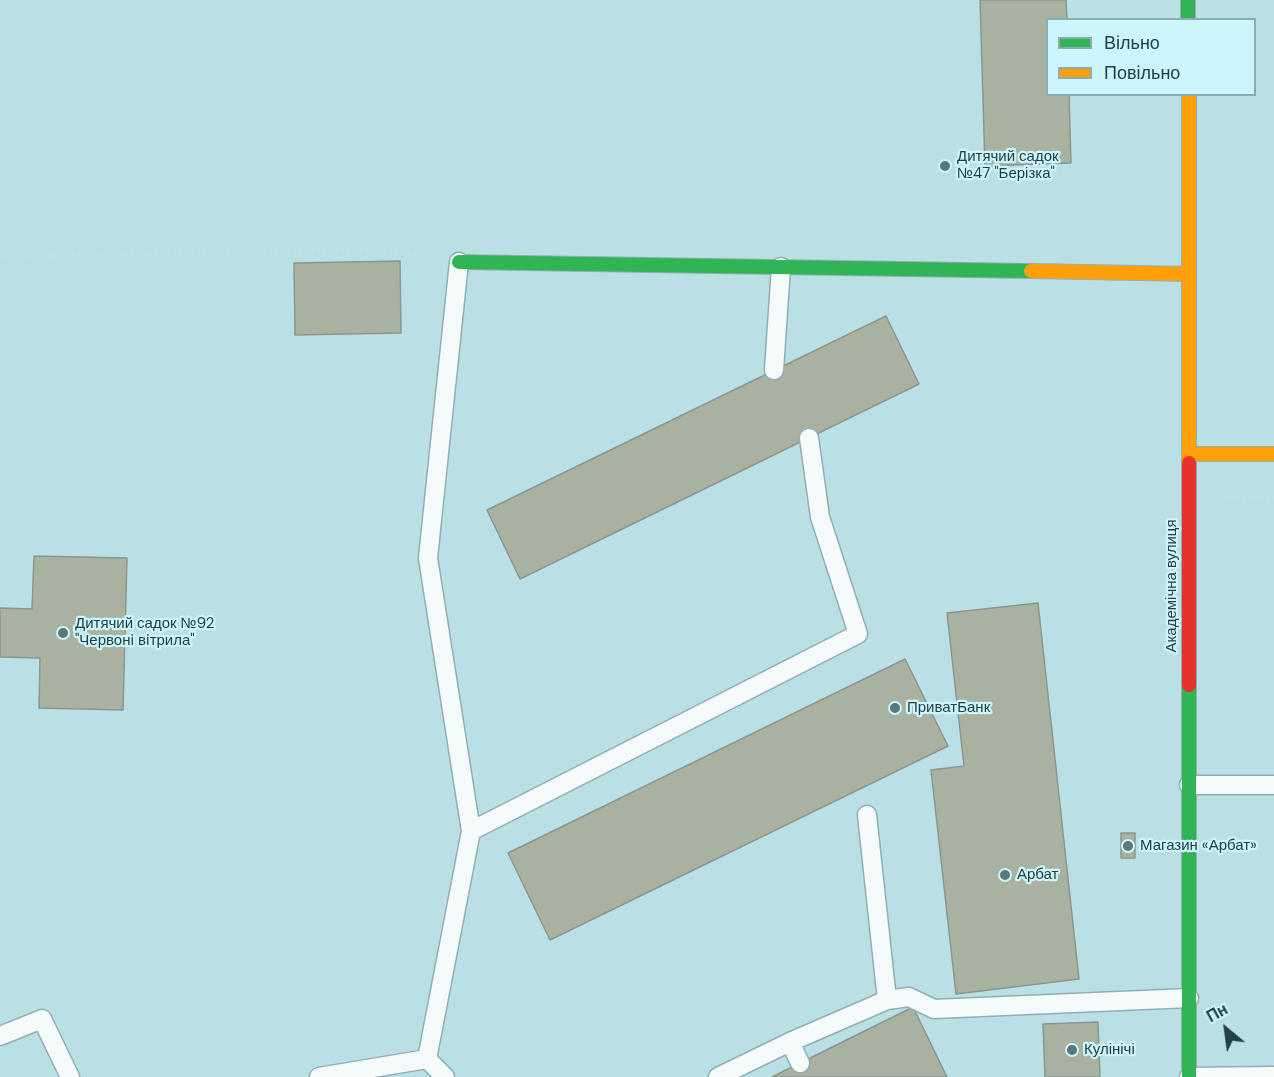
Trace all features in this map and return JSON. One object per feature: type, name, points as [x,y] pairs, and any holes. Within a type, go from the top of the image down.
[{"type":"street","points":[[1188,0],[1188,18]]},
{"type":"street","name":"Академічна вулиця","points":[[1189,96],[1190,1077]]},
{"type":"street","points":[[459,262],[1189,274]]},
{"type":"street","points":[[1189,454],[1274,454]]},
{"type":"lane","points":[[427,1059],[471,831],[428,558],[459,262]]},
{"type":"lane","points":[[774,370],[781,267]]},
{"type":"lane","points":[[471,831],[858,634],[820,518],[809,438]]},
{"type":"lane","points":[[1189,785],[1274,785]]},
{"type":"lane","points":[[867,815],[886,1000]]},
{"type":"lane","points":[[718,1077],[790,1042],[886,1000],[909,997],[934,1009],[1189,998]]},
{"type":"lane","points":[[0,1036],[42,1019],[70,1077]]},
{"type":"lane","points":[[790,1042],[800,1063]]},
{"type":"lane","points":[[320,1077],[427,1059]]},
{"type":"lane","points":[[427,1059],[445,1077]]},
{"type":"lane","points":[[1190,1077],[1274,1076]]},
{"type":"path","points":[[0,257],[376,249],[459,262]]},
{"type":"path","points":[[1189,499],[1274,498]]},
{"type":"building","points":[[980,0],[1066,0],[1067,18],[1046,18],[1046,96],[1069,96],[1071,163],[985,166]]},
{"type":"building","points":[[400,261],[401,333],[295,335],[294,263]]},
{"type":"building","points":[[886,316],[919,384],[520,579],[487,510]]},
{"type":"building","name":"Дитячий садок №92 \"Червонi вiтрила\"","points":[[34,556],[127,558],[123,710],[39,708],[40,658],[0,657],[0,608],[32,609]]},
{"type":"building","name":"Арбат","points":[[1038,603],[1079,979],[956,994],[931,770],[964,766],[947,613]]},
{"type":"building","points":[[905,659],[948,746],[550,940],[508,853]]},
{"type":"building","name":"Магазин «Арбат»","points":[[1121,833],[1135,833],[1135,858],[1121,858]]},
{"type":"building","points":[[913,1007],[947,1077],[772,1077],[800,1063]]},
{"type":"building","name":"Кулінічі","points":[[1098,1022],[1100,1077],[1045,1077],[1043,1024]]},
{"type":"traffic: fast","points":[[1188,0],[1188,18]]},
{"type":"traffic: fast","points":[[459,262],[1031,271]]},
{"type":"traffic: fast","points":[[1189,685],[1189,1077]]},
{"type":"traffic: slow","points":[[1189,96],[1189,463]]},
{"type":"traffic: slow","points":[[1031,271],[1189,274]]},
{"type":"traffic: slow","points":[[1189,454],[1274,454]]},
{"type":"traffic: jam","points":[[1189,463],[1189,685]]},
{"type":"place","name":"Дитячий садок №47 \"Берізка\"","points":[[945,166]]},
{"type":"place","name":"Дитячий садок №92 \"Червонi вiтрила\"","points":[[63,633]]},
{"type":"place","name":"ПриватБанк","points":[[895,708]]},
{"type":"place","name":"Магазин «Арбат»","points":[[1128,846]]},
{"type":"place","name":"Арбат","points":[[1005,875]]},
{"type":"place","name":"Кулінічі","points":[[1072,1050]]}]
